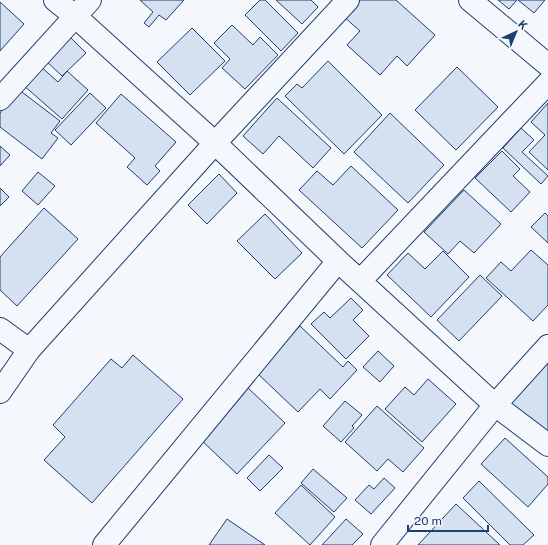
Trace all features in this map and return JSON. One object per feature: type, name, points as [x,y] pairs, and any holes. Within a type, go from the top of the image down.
[{"type":"street","points":[[55,0],[76,17],[215,143],[338,261],[495,405],[548,445]]},
{"type":"street","points":[[0,99],[90,0]]},
{"type":"street","points":[[0,392],[29,350],[215,143],[348,0]]},
{"type":"street","points":[[470,0],[548,65]]},
{"type":"street","points":[[360,281],[548,83]]},
{"type":"street","points":[[104,545],[338,261]]},
{"type":"street","points":[[0,329],[29,350]]},
{"type":"street","points":[[382,545],[495,405],[548,346]]},
{"type":"building","points":[[140,0],[184,0],[166,20],[159,15],[149,27],[144,23],[153,12]]},
{"type":"building","points":[[260,0],[265,0],[298,33],[281,51],[245,15]]},
{"type":"building","points":[[276,0],[311,0],[318,7],[302,24]]},
{"type":"building","points":[[358,0],[396,0],[435,35],[407,66],[397,56],[380,75],[347,45],[360,31],[343,16]]},
{"type":"building","points":[[498,0],[517,0],[509,9]]},
{"type":"building","points":[[518,0],[545,0],[534,13]]},
{"type":"building","points":[[0,2],[24,24],[0,51]]},
{"type":"building","points":[[232,25],[253,45],[260,37],[278,55],[245,89],[222,68],[230,59],[214,43]]},
{"type":"building","points":[[192,28],[225,61],[190,95],[157,62]]},
{"type":"building","points":[[71,38],[86,53],[62,76],[46,61]]},
{"type":"building","points":[[328,61],[382,115],[344,154],[285,96],[297,84],[302,88]]},
{"type":"building","points":[[39,65],[58,82],[67,71],[88,90],[62,119],[22,84]]},
{"type":"building","points":[[457,67],[498,107],[456,150],[415,110]]},
{"type":"building","points":[[18,89],[60,121],[51,133],[58,138],[42,159],[0,127],[0,113]]},
{"type":"building","points":[[90,93],[106,108],[71,145],[55,130]]},
{"type":"building","points":[[121,94],[176,142],[155,166],[160,171],[147,185],[127,167],[135,158],[96,123]]},
{"type":"building","points":[[277,98],[331,148],[313,168],[279,136],[263,154],[243,136]]},
{"type":"building","points":[[548,103],[548,170],[529,152],[545,135],[531,122]]},
{"type":"building","points":[[390,113],[444,165],[408,203],[354,152]]},
{"type":"building","points":[[521,128],[534,140],[522,152],[548,176],[541,184],[503,148]]},
{"type":"building","points":[[0,146],[10,155],[0,166]]},
{"type":"building","points":[[502,151],[520,169],[513,176],[530,192],[511,212],[475,178]]},
{"type":"building","points":[[351,166],[398,210],[362,248],[299,190],[317,171],[333,185]]},
{"type":"building","points":[[38,172],[55,186],[38,205],[22,191]]},
{"type":"building","points":[[219,174],[237,193],[207,224],[188,205]]},
{"type":"building","points":[[0,188],[9,197],[0,206]]},
{"type":"building","points":[[464,190],[501,224],[474,253],[460,241],[448,254],[424,232]]},
{"type":"building","points":[[44,208],[78,239],[17,306],[0,290],[0,257]]},
{"type":"building","points":[[545,213],[548,216],[548,243],[531,227]]},
{"type":"building","points":[[265,214],[302,253],[275,279],[237,241]]},
{"type":"building","points":[[531,250],[548,265],[548,305],[533,321],[486,278],[501,262],[511,271]]},
{"type":"building","points":[[443,251],[469,277],[431,317],[387,275],[408,253],[425,269]]},
{"type":"building","points":[[480,275],[502,296],[459,341],[437,320]]},
{"type":"building","points":[[351,298],[363,310],[353,320],[369,336],[346,359],[311,324],[324,312],[330,318]]},
{"type":"building","points":[[300,326],[343,367],[348,361],[357,370],[330,399],[320,389],[298,412],[256,372]]},
{"type":"building","points":[[378,351],[394,366],[380,382],[363,367]]},
{"type":"building","points":[[133,355],[183,399],[92,503],[44,460],[65,437],[53,425],[111,359],[122,368]]},
{"type":"building","points":[[548,360],[548,431],[544,435],[508,402]]},
{"type":"building","points":[[428,379],[456,404],[422,442],[385,409],[405,387],[414,395]]},
{"type":"building","points":[[247,387],[285,423],[237,474],[199,438]]},
{"type":"building","points":[[345,401],[362,415],[352,426],[354,428],[341,442],[323,426]]},
{"type":"building","points":[[377,406],[424,448],[403,472],[388,459],[377,471],[345,442]]},
{"type":"building","points":[[505,438],[548,477],[548,484],[528,507],[481,464]]},
{"type":"building","points":[[269,455],[283,468],[260,491],[247,478]]},
{"type":"building","points":[[313,469],[347,498],[334,512],[301,483]]},
{"type":"building","points":[[384,478],[395,488],[371,514],[355,500],[369,485],[374,489]]},
{"type":"building","points":[[479,481],[534,535],[523,545],[510,545],[463,498]]},
{"type":"building","points":[[301,485],[335,517],[310,545],[275,513]]},
{"type":"building","points":[[456,504],[500,545],[418,545]]},
{"type":"building","points":[[227,519],[265,545],[209,545]]},
{"type":"building","points":[[346,519],[363,534],[352,545],[322,545]]}]
